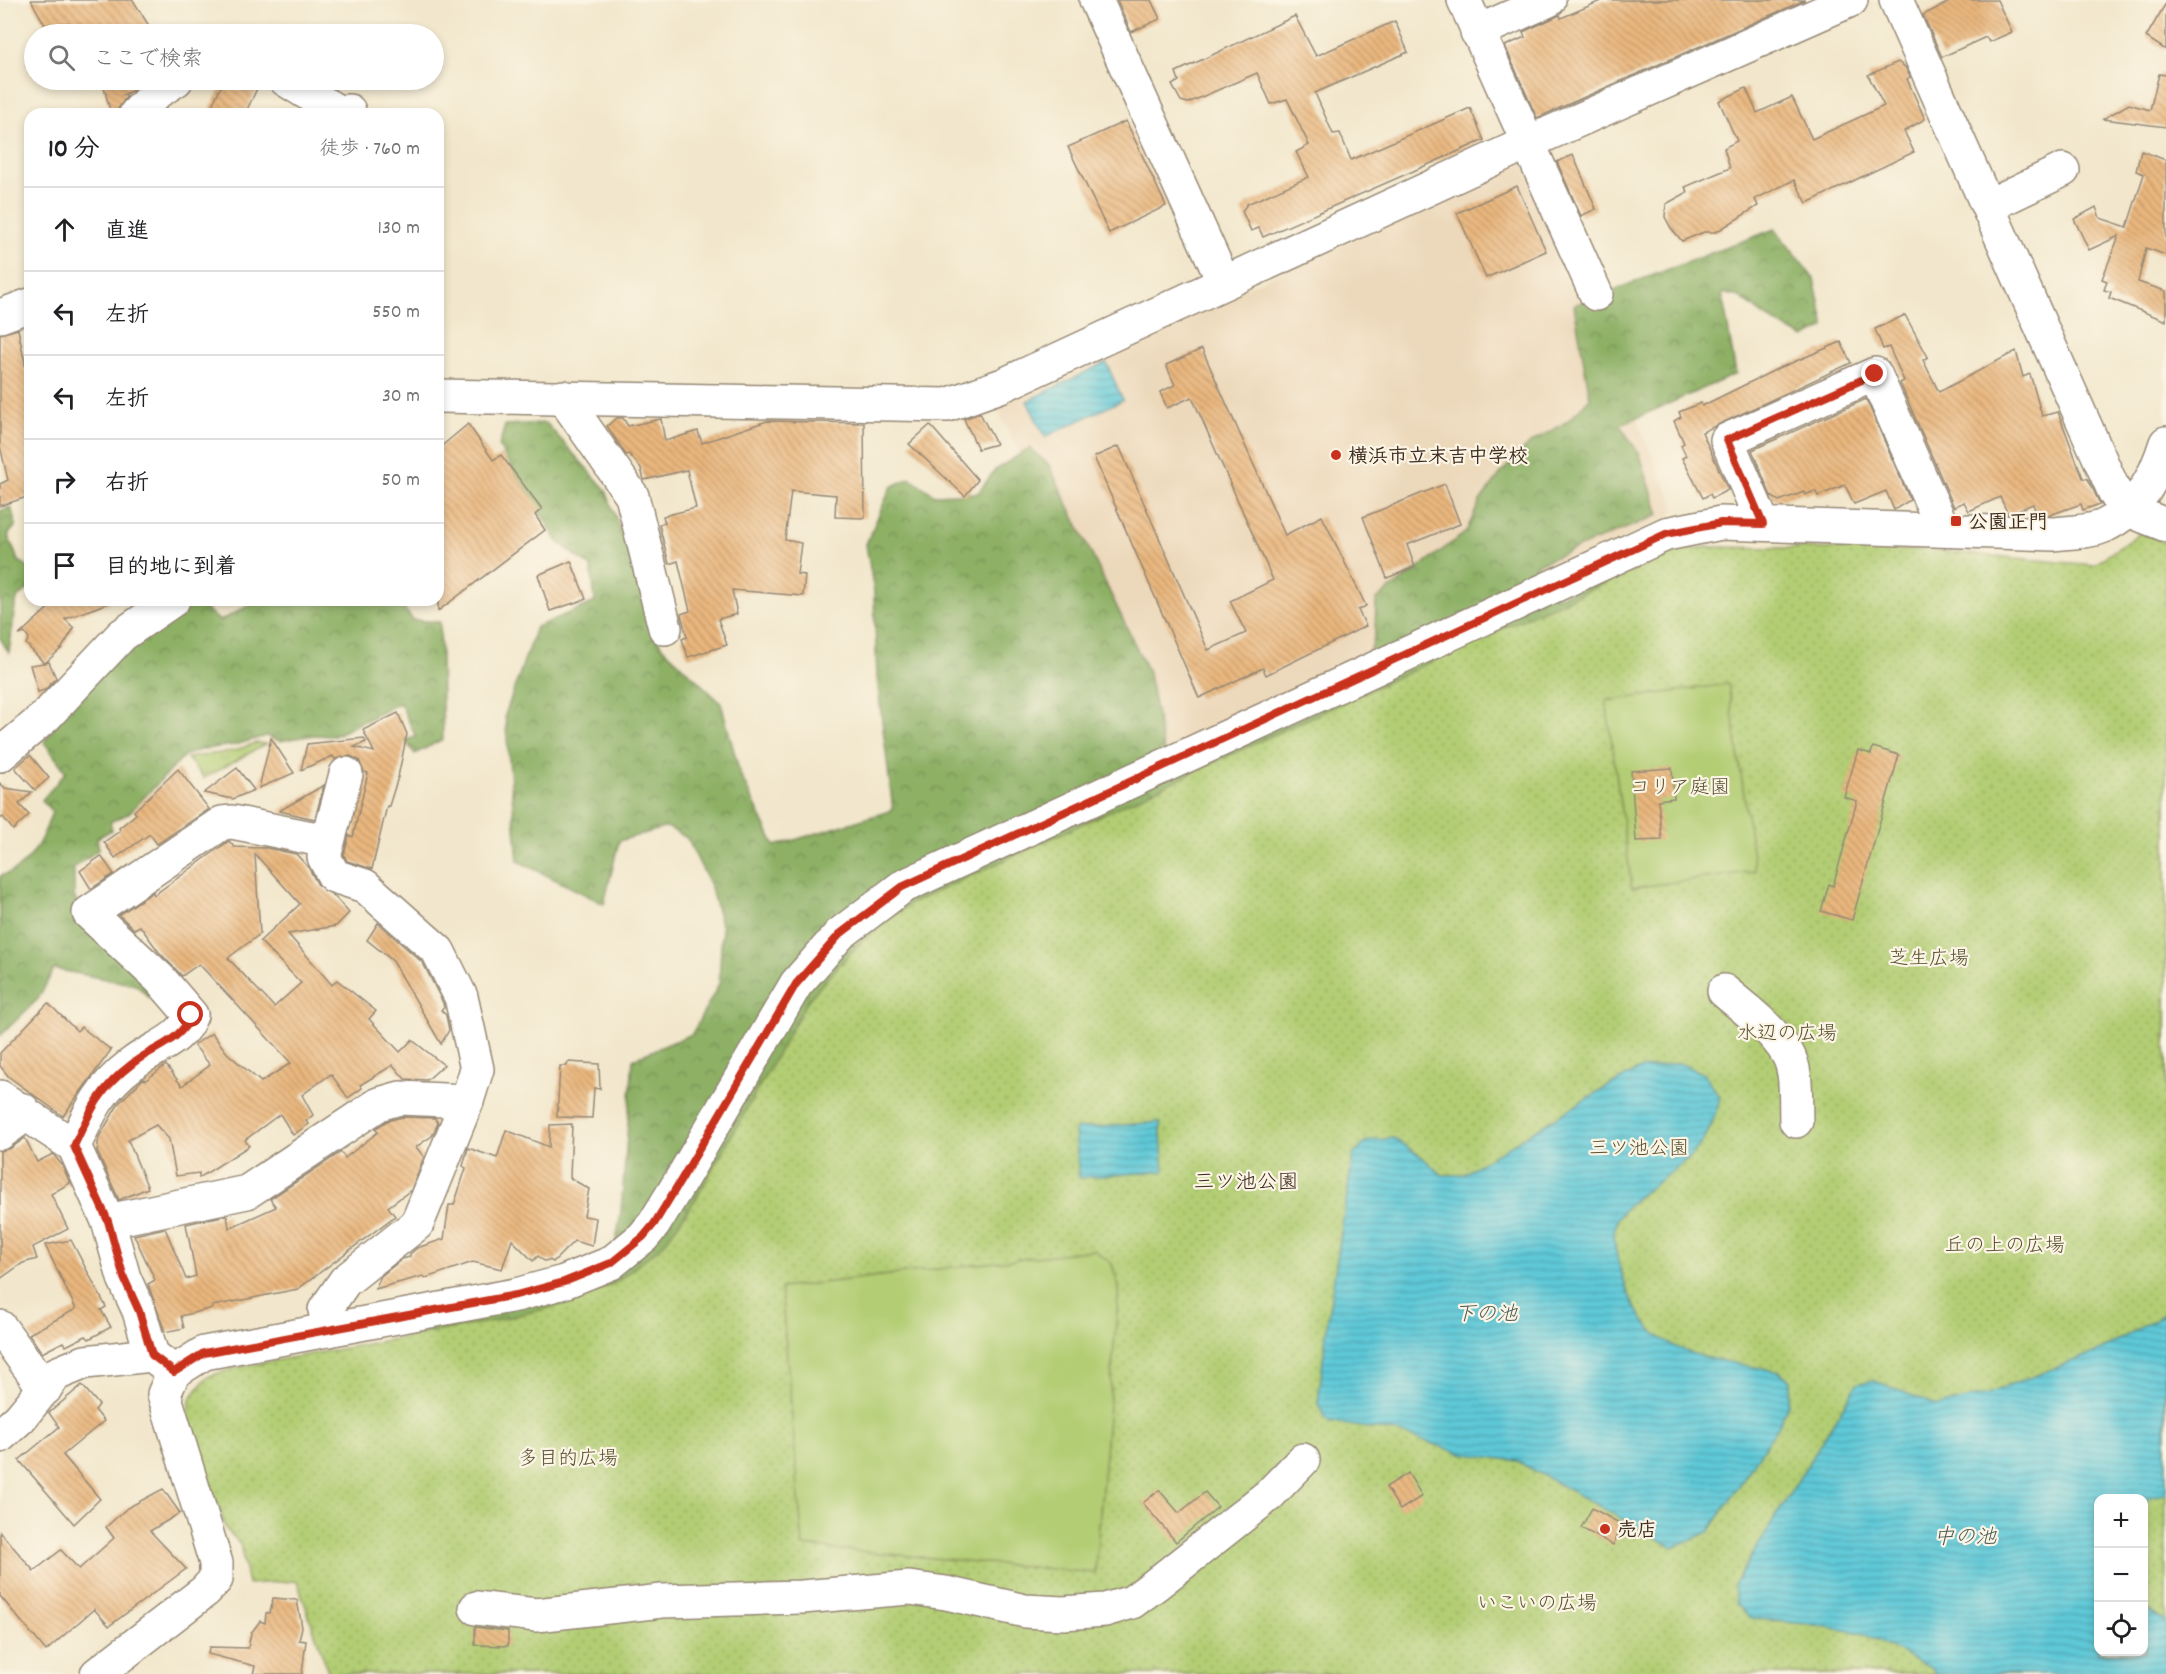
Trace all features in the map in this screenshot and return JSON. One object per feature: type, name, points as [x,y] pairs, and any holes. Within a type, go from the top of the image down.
[{"type":"street","points":[[1096,0],[1222,281]]},
{"type":"street","points":[[1464,0],[1596,294]]},
{"type":"street","points":[[1477,32],[1549,0]]},
{"type":"street","points":[[444,396],[947,405],[1003,384],[1222,281],[1851,0]]},
{"type":"street","points":[[1896,0],[2115,493],[2128,510],[2166,525]]},
{"type":"street","points":[[142,108],[160,90]]},
{"type":"street","points":[[302,90],[332,108]]},
{"type":"street","points":[[1988,206],[2064,170]]},
{"type":"street","points":[[0,316],[24,307]]},
{"type":"street","points":[[1763,524],[1727,440],[1875,374],[1943,530]]},
{"type":"street","points":[[563,397],[632,496],[665,628]]},
{"type":"street","points":[[0,1436],[45,1389],[56,1374],[85,1362],[163,1364],[204,1353],[516,1295],[564,1282],[611,1263],[654,1224],[796,984],[840,934],[902,887],[1666,534],[1721,523],[2054,534],[2103,527],[2128,510],[2144,494],[2159,464],[2166,443]]},
{"type":"street","points":[[0,755],[45,717],[122,635],[164,606]]},
{"type":"street","points":[[329,1330],[324,1310],[345,1281],[417,1224],[467,1101],[477,1069],[461,997],[438,951],[365,886],[334,876],[324,857],[346,774]]},
{"type":"street","points":[[74,1146],[93,1102],[131,1064],[185,1030],[191,1015],[160,979],[89,913],[222,824],[232,822],[327,841]]},
{"type":"street","points":[[1724,991],[1761,1024],[1788,1054],[1795,1084],[1796,1121]]},
{"type":"street","points":[[108,1221],[247,1192],[379,1104],[400,1098],[467,1101]]},
{"type":"street","points":[[8,1113],[74,1146],[108,1221],[124,1278],[163,1364],[164,1394],[216,1563],[216,1579],[205,1592],[97,1674]]},
{"type":"street","points":[[0,1327],[45,1389]]},
{"type":"street","points":[[476,1608],[536,1615],[662,1601],[802,1597],[909,1588],[946,1593],[1026,1611],[1063,1613],[1105,1610],[1132,1602],[1155,1585],[1269,1495],[1303,1460]]},
{"type":"shaded area","name":"横浜市立末吉中学校","points":[[1523,162],[1675,507],[1669,519],[1162,753],[994,402]]},
{"type":"green space","points":[[1775,229],[1814,279],[1825,327],[1804,338],[1766,317],[1740,297],[1722,293],[1736,374],[1620,425],[1640,455],[1659,515],[1535,565],[1555,597],[1685,556],[1928,559],[1956,563],[1892,729],[1862,738],[1835,760],[1804,950],[1779,951],[1741,896],[1728,684],[1606,696],[1632,888],[1654,903],[1650,929],[1623,958],[1635,1009],[1686,1057],[1715,1067],[1725,1086],[1720,1135],[1728,1152],[1800,1128],[1847,1077],[1880,1029],[1909,1015],[1959,951],[1976,875],[1988,766],[2004,738],[2069,748],[2110,738],[2166,641],[2166,1314],[2101,1350],[1988,1394],[1938,1406],[1873,1380],[1857,1384],[1734,1585],[1736,1603],[1749,1618],[1862,1633],[1931,1668],[1936,1674],[355,1674],[343,1633],[388,1626],[421,1551],[514,1572],[709,1533],[734,1523],[764,1499],[816,1496],[833,1525],[962,1561],[1107,1564],[1198,1569],[1293,1483],[1289,1446],[1286,1301],[1305,1121],[1355,1102],[1378,1086],[1377,1019],[1366,1001],[1315,1008],[1269,1022],[1211,1063],[1043,1086],[1058,1236],[1041,1267],[811,1298],[801,1337],[749,1330],[585,1339],[427,1355],[416,1327],[521,1304],[611,1270],[621,1212],[633,1059],[692,1034],[719,984],[722,928],[710,885],[687,838],[667,827],[619,841],[604,904],[518,861],[505,715],[536,627],[595,602],[591,567],[558,542],[499,447],[505,425],[546,423],[606,490],[661,646],[721,703],[740,774],[775,846],[893,810],[877,679],[874,592],[866,544],[891,487],[910,478],[935,495],[978,493],[995,470],[1030,448],[1049,465],[1149,674],[1169,779],[1361,689],[1375,633],[1376,600],[1466,532],[1480,501],[1501,473],[1530,443],[1568,421],[1590,398],[1574,305]],"holes":[[[1679,1063],[1703,1073],[1720,1097],[1716,1113],[1704,1139],[1689,1158],[1623,1211],[1615,1226],[1614,1239],[1629,1296],[1642,1319],[1658,1336],[1698,1355],[1778,1372],[1791,1380],[1788,1403],[1779,1425],[1708,1532],[1673,1547],[1517,1461],[1460,1453],[1397,1432],[1328,1422],[1318,1404],[1328,1317],[1353,1155],[1367,1141],[1393,1138],[1421,1156],[1442,1175],[1462,1175],[1595,1093],[1638,1070]]]},
{"type":"green space","points":[[11,507],[16,525],[8,535],[18,560],[24,564],[24,592],[18,597],[15,606],[9,653],[0,638],[0,511]]},
{"type":"green space","name":"三ツ池公園","points":[[2141,532],[2166,543],[2166,1674],[329,1674],[297,1581],[248,1584],[240,1543],[226,1529],[189,1420],[190,1399],[207,1377],[234,1368],[489,1322],[562,1305],[615,1283],[664,1244],[697,1197],[808,1000],[861,941],[910,904],[1505,627],[1678,551],[1707,547],[1927,550],[2094,565]]},
{"type":"green space","points":[[186,606],[202,606],[220,621],[248,606],[402,606],[413,620],[440,622],[443,739],[415,754],[405,740],[416,737],[400,703],[334,736],[313,735],[280,741],[266,736],[185,755],[128,814],[110,822],[112,830],[97,838],[99,849],[74,868],[74,895],[84,924],[170,1006],[164,1012],[136,985],[54,969],[38,999],[0,1036],[0,876],[20,867],[34,852],[52,812],[42,800],[66,772],[44,742],[79,690],[111,654]]},
{"type":"green space","name":"コリア庭園","points":[[1728,684],[1755,871],[1632,888],[1606,701]]},
{"type":"green space","points":[[256,743],[266,744],[204,778],[187,758],[233,751]]},
{"type":"green space","points":[[1094,1250],[1112,1264],[1119,1287],[1095,1573],[803,1546],[781,1288]]},
{"type":"water","points":[[1106,362],[1123,400],[1045,437],[1027,401]]},
{"type":"water","name":"下の池","points":[[1679,1063],[1703,1073],[1720,1097],[1716,1113],[1704,1139],[1689,1158],[1631,1203],[1617,1221],[1614,1233],[1615,1246],[1629,1296],[1642,1319],[1658,1336],[1677,1347],[1722,1361],[1778,1372],[1791,1380],[1788,1404],[1779,1425],[1709,1532],[1673,1547],[1517,1461],[1460,1453],[1397,1432],[1328,1422],[1318,1404],[1328,1317],[1353,1155],[1367,1141],[1393,1138],[1421,1156],[1442,1175],[1462,1175],[1638,1070]]},
{"type":"water","points":[[1160,1122],[1164,1171],[1079,1178],[1075,1129]]},
{"type":"water","name":"中の池","points":[[2164,1314],[2166,1493],[2148,1500],[2148,1494],[2094,1494],[2094,1656],[2148,1656],[2148,1610],[2166,1622],[2166,1674],[1936,1674],[1931,1668],[1862,1633],[1749,1618],[1736,1603],[1734,1585],[1857,1384],[1873,1380],[1938,1406],[1988,1394],[2101,1350]]},
{"type":"building","points":[[31,0],[133,0],[148,24],[68,23],[44,24]]},
{"type":"building","points":[[1117,0],[1151,0],[1160,19],[1131,32]]},
{"type":"building","points":[[1603,0],[1805,0],[1537,118],[1505,46],[1525,37],[1523,32],[1560,15],[1561,18]]},
{"type":"building","points":[[1953,0],[1997,0],[2012,32],[1989,42],[1986,37],[1942,57],[1923,15]]},
{"type":"building","points":[[2166,3],[2166,50],[2146,37]]},
{"type":"building","points":[[1295,16],[1316,56],[1395,21],[1408,52],[1315,93],[1333,134],[1340,133],[1351,160],[1470,108],[1484,140],[1263,237],[1259,228],[1251,231],[1242,211],[1247,204],[1309,177],[1296,152],[1309,145],[1287,99],[1271,104],[1257,73],[1188,103],[1181,101],[1172,85],[1179,81],[1176,72]]},
{"type":"building","points":[[1898,62],[1905,67],[1910,77],[1907,79],[1925,119],[1904,131],[1914,152],[1807,203],[1794,180],[1755,199],[1758,206],[1716,232],[1704,232],[1682,241],[1671,228],[1665,217],[1666,204],[1688,192],[1685,187],[1730,168],[1724,148],[1737,141],[1719,101],[1746,88],[1757,113],[1792,97],[1812,139],[1884,106],[1868,75]]},
{"type":"building","points":[[2159,74],[2166,75],[2166,127],[2103,119],[2129,104],[2150,110]]},
{"type":"building","points":[[105,90],[133,90],[123,95],[127,96],[119,108],[109,108]]},
{"type":"building","points":[[219,90],[256,90],[248,108],[211,108]]},
{"type":"building","points":[[1126,121],[1166,206],[1109,233],[1068,147]]},
{"type":"building","points":[[2141,151],[2166,160],[2166,255],[2146,248],[2138,282],[2166,291],[2166,321],[2109,298],[2111,292],[2104,290],[2107,281],[2102,279],[2119,236],[2089,250],[2074,219],[2096,207],[2100,218],[2127,227],[2144,174],[2136,171]]},
{"type":"building","points":[[1573,155],[1596,209],[1581,216],[1557,162]]},
{"type":"building","points":[[1517,186],[1546,251],[1486,278],[1457,213]]},
{"type":"building","points":[[1905,315],[1928,357],[1923,360],[1939,392],[2016,351],[2023,377],[2030,374],[2042,416],[2058,412],[2083,478],[2088,479],[2100,504],[2083,510],[2081,504],[2050,515],[2036,513],[2033,504],[2008,514],[2000,497],[1969,511],[1964,502],[1954,507],[1900,383],[1904,381],[1889,347],[1883,349],[1875,329]]},
{"type":"building","points":[[18,329],[24,358],[24,498],[0,506],[0,484],[8,480],[0,446],[0,334]]},
{"type":"building","points":[[1841,342],[1851,363],[1702,432],[1728,490],[1712,498],[1710,494],[1703,498],[1682,458],[1686,456],[1681,445],[1684,443],[1674,421],[1681,417],[1679,412],[1701,403],[1702,406],[1777,369]]},
{"type":"building","points":[[1202,349],[1285,535],[1322,516],[1366,606],[1358,610],[1366,626],[1266,675],[1263,668],[1199,698],[1094,457],[1119,446],[1208,650],[1246,633],[1230,601],[1273,580],[1192,397],[1167,408],[1160,392],[1175,385],[1166,365]]},
{"type":"building","points":[[1866,399],[1910,500],[1894,510],[1886,491],[1854,504],[1845,485],[1818,496],[1815,491],[1805,495],[1804,492],[1779,501],[1771,496],[1752,450]]},
{"type":"building","points":[[980,413],[996,444],[978,449],[964,419]]},
{"type":"building","points":[[617,418],[623,418],[628,426],[661,419],[665,441],[698,431],[702,443],[767,421],[864,423],[865,518],[835,517],[836,495],[791,491],[785,540],[801,543],[797,574],[805,575],[803,596],[732,590],[737,614],[718,619],[727,645],[688,657],[682,639],[687,637],[681,614],[690,611],[678,561],[669,564],[659,524],[665,523],[663,516],[696,508],[687,470],[644,480],[641,468],[629,454],[626,455],[607,426]]},
{"type":"building","points":[[468,424],[493,460],[501,455],[542,509],[535,515],[545,530],[438,611],[438,606],[444,606],[444,444]]},
{"type":"building","points":[[930,425],[978,480],[965,496],[909,444]]},
{"type":"building","points":[[1445,484],[1460,524],[1407,545],[1415,567],[1387,578],[1363,517]]},
{"type":"building","points":[[571,561],[586,599],[550,611],[538,575]]},
{"type":"building","points":[[50,606],[100,606],[65,619],[74,628],[62,648],[45,663],[49,662],[56,678],[45,690],[38,692],[30,665],[44,663],[26,644],[29,638],[25,633],[19,635]]},
{"type":"building","points":[[398,713],[407,734],[398,777],[389,806],[387,806],[372,869],[347,861],[344,855],[349,835],[353,837],[368,773],[364,772],[359,760],[350,756],[335,759],[333,756],[301,770],[307,744],[364,738],[366,742],[354,747],[374,752],[363,730]]},
{"type":"building","points":[[271,738],[294,773],[259,788]]},
{"type":"building","points":[[1873,747],[1899,755],[1852,920],[1821,911],[1829,884],[1833,886],[1857,801],[1844,797],[1858,750],[1871,754]]},
{"type":"building","points":[[30,755],[49,778],[35,790],[15,768]]},
{"type":"building","points":[[237,768],[254,790],[233,799],[204,793]]},
{"type":"building","points":[[1672,768],[1674,798],[1658,800],[1662,840],[1636,841],[1631,771]]},
{"type":"building","points":[[178,769],[209,809],[157,844],[150,834],[115,858],[104,842],[120,831],[119,828],[136,814],[134,811]]},
{"type":"building","points":[[0,783],[5,788],[32,792],[19,804],[29,815],[13,830],[3,817],[0,819]]},
{"type":"building","points":[[324,785],[315,819],[279,811]]},
{"type":"building","points":[[229,841],[234,847],[267,848],[296,854],[308,867],[318,885],[334,896],[349,913],[336,926],[288,934],[332,985],[337,980],[376,1011],[369,1019],[400,1052],[412,1040],[444,1065],[427,1080],[405,1079],[393,1065],[360,1085],[362,1088],[348,1098],[331,1074],[302,1095],[313,1115],[306,1121],[309,1124],[293,1135],[280,1114],[245,1140],[249,1146],[199,1178],[199,1173],[176,1176],[169,1139],[156,1125],[128,1140],[148,1188],[119,1200],[97,1151],[99,1137],[119,1103],[143,1079],[146,1080],[166,1065],[182,1086],[210,1065],[194,1045],[212,1033],[227,1053],[261,1082],[291,1063],[199,964],[182,976],[159,952],[140,926],[134,929],[119,915],[153,892],[154,895]],"holes":[[[255,854],[300,904],[260,941],[301,983],[274,1007],[228,958],[260,934]]]},
{"type":"building","points":[[101,856],[114,874],[91,889],[80,871]]},
{"type":"building","points":[[378,923],[423,963],[443,1003],[444,1008],[441,1010],[446,1015],[449,1030],[441,1044],[393,961],[367,940]]},
{"type":"building","points":[[48,1003],[77,1031],[81,1027],[111,1050],[63,1116],[9,1077],[0,1066],[0,1053]]},
{"type":"building","points":[[568,1062],[599,1064],[600,1089],[594,1088],[592,1118],[557,1117],[560,1066],[567,1066]]},
{"type":"building","points":[[402,1117],[435,1118],[438,1123],[432,1136],[416,1147],[424,1157],[411,1190],[388,1207],[395,1216],[298,1289],[212,1306],[213,1308],[181,1316],[184,1328],[165,1332],[148,1284],[155,1280],[134,1235],[165,1228],[186,1279],[196,1276],[186,1224],[227,1215],[229,1228],[276,1207],[270,1199],[341,1152],[345,1158],[378,1132],[375,1129],[387,1121]]},
{"type":"building","points":[[572,1124],[570,1178],[589,1189],[584,1216],[596,1218],[592,1246],[574,1241],[553,1262],[544,1261],[538,1256],[533,1261],[512,1240],[502,1269],[473,1262],[426,1278],[423,1276],[375,1289],[381,1276],[402,1259],[410,1257],[410,1254],[417,1248],[444,1239],[449,1205],[454,1205],[466,1168],[463,1166],[468,1148],[497,1158],[506,1130],[549,1147],[550,1125]]},
{"type":"building","points":[[25,1138],[37,1162],[53,1154],[62,1165],[70,1183],[51,1194],[68,1229],[33,1247],[37,1259],[23,1263],[0,1279],[0,1151],[11,1148]]},
{"type":"building","points":[[71,1240],[106,1307],[101,1310],[111,1327],[89,1339],[86,1336],[66,1346],[63,1342],[42,1353],[29,1334],[76,1309],[45,1245]]},
{"type":"building","points":[[82,1385],[99,1405],[95,1410],[104,1421],[63,1455],[100,1499],[74,1524],[19,1460],[59,1427],[49,1413]]},
{"type":"building","points":[[1408,1473],[1422,1496],[1400,1510],[1386,1487]]},
{"type":"building","points":[[163,1489],[180,1513],[150,1531],[186,1569],[109,1626],[94,1609],[46,1651],[0,1596],[0,1532],[34,1571],[61,1550],[79,1569],[114,1538],[106,1527],[127,1508]]},
{"type":"building","points":[[1159,1490],[1179,1513],[1205,1492],[1218,1507],[1176,1542],[1143,1503]]},
{"type":"building","points":[[1592,1508],[1623,1525],[1613,1545],[1581,1528]]},
{"type":"building","points":[[273,1598],[297,1600],[302,1627],[299,1640],[306,1641],[302,1674],[253,1674],[255,1666],[208,1654],[209,1647],[248,1648],[251,1633],[260,1621],[265,1623],[266,1613],[270,1613]]},
{"type":"building","points":[[475,1627],[508,1631],[508,1646],[475,1645]]},
{"type":"place","name":"横浜市立末吉中学校","points":[[1336,455]]},
{"type":"place","name":"公園正門","points":[[1956,521]]},
{"type":"place","name":"売店","points":[[1605,1529]]},
{"type":"district","name":"三ツ池公園","points":[[1246,1181]]},
{"type":"route","points":[[191,1015],[185,1030],[131,1064],[93,1102],[74,1146],[108,1221],[124,1278],[139,1311],[152,1355],[174,1372],[204,1353],[516,1295],[564,1282],[611,1263],[643,1237],[654,1224],[681,1180],[796,984],[840,934],[902,887],[1666,534],[1693,526],[1721,523],[1763,524],[1727,440],[1875,374]]},
{"type":"park label","name":"芝生広場","points":[[1929,957]]},
{"type":"park label","name":"水辺の広場","points":[[1787,1032]]},
{"type":"park label","name":"丘の上の広場","points":[[2005,1244]]},
{"type":"park label","name":"多目的広場","points":[[568,1457]]},
{"type":"park label","name":"いこいの広場","points":[[1537,1602]]}]
